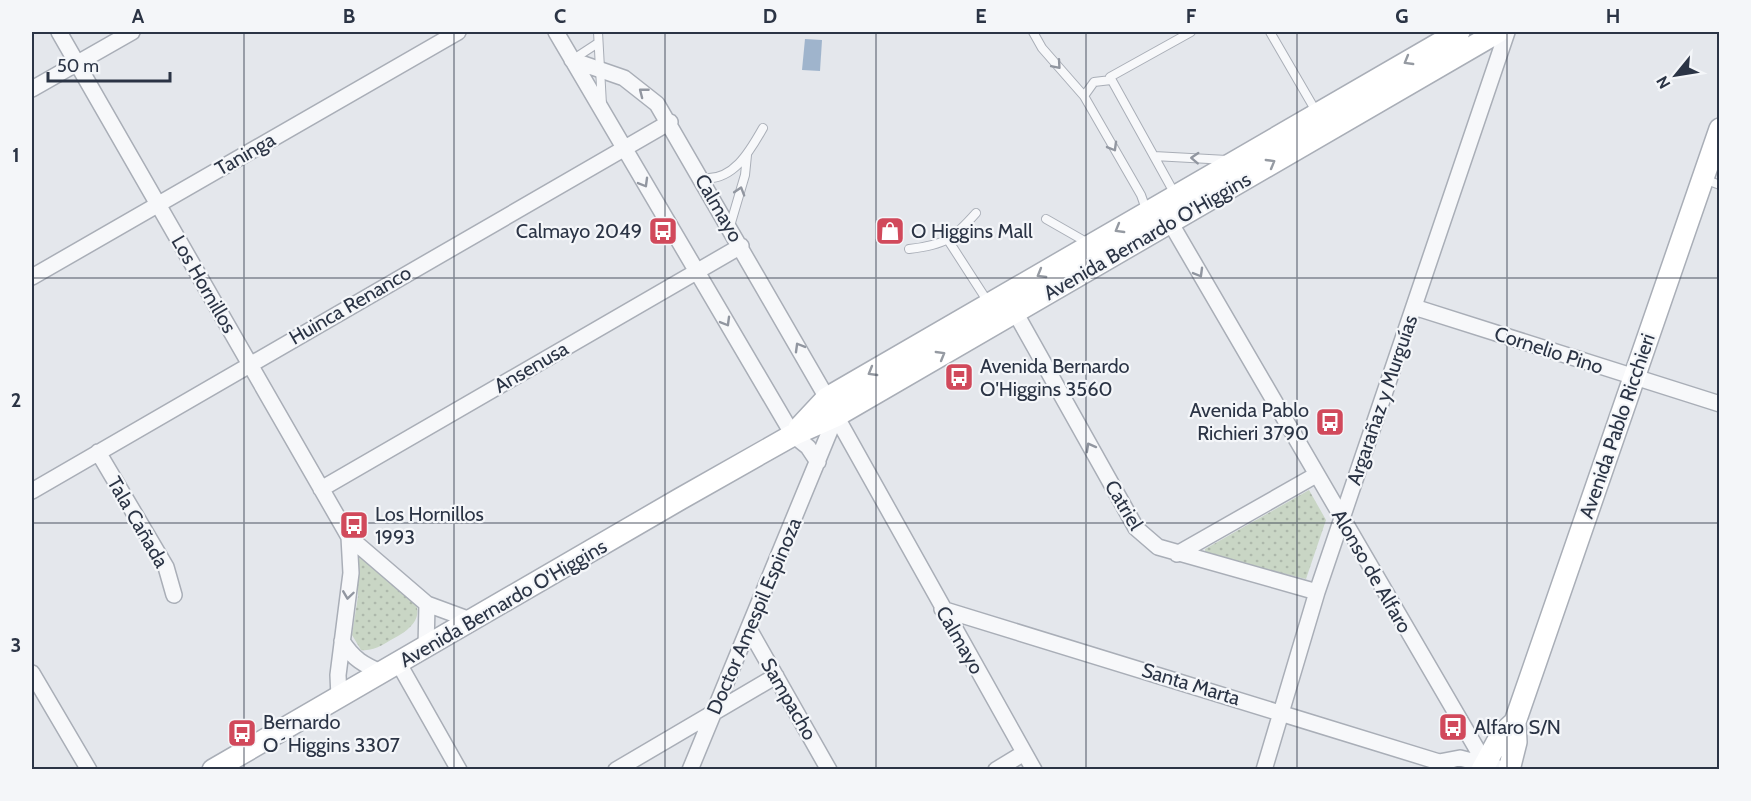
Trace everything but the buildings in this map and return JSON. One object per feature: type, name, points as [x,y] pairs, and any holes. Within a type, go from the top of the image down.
[{"type":"main road","name":"Avenida Bernardo O'Higgins","points":[[1001,313],[1092,245],[1147,213],[1177,211],[1236,160],[1459,32]]},
{"type":"main road","name":"Avenida Bernardo O'Higgins","points":[[213,770],[793,435],[832,407],[1498,32]]},
{"type":"main road","name":"Avenida Pablo Ricchieri","points":[[1508,770],[1516,742],[1515,723],[1633,376],[1711,181],[1719,129]]},
{"type":"main road","name":"Avenida Pablo Ricchieri","points":[[1484,766],[1501,735],[1515,723]]},
{"type":"street","name":"Los Hornillos","points":[[59,32],[349,537],[427,604],[473,621]]},
{"type":"street","points":[[32,89],[132,32]]},
{"type":"street","name":"Taninga","points":[[32,276],[458,32]]},
{"type":"street","points":[[556,32],[793,435],[808,447],[818,462]]},
{"type":"street","name":"Argarañaz y Murguías","points":[[1264,770],[1317,592],[1507,32]]},
{"type":"street","name":"Calmayo","points":[[572,60],[624,78],[645,92],[670,122],[1034,770]]},
{"type":"street","name":"Huinca Renanco","points":[[32,491],[249,363],[670,122]]},
{"type":"street","name":"Alonso de Alfaro","points":[[1177,211],[1316,475],[1484,766]]},
{"type":"street","name":"Ansenusa","points":[[321,489],[741,246]]},
{"type":"street","name":"Cornelio Pino","points":[[1414,307],[1719,404]]},
{"type":"street","name":"Catriel","points":[[1001,313],[1136,528],[1158,547],[1177,554],[1317,592]]},
{"type":"street","name":"Doctor Amespil Espinoza","points":[[690,770],[818,462],[832,407]]},
{"type":"street","name":"Tala Cañada","points":[[98,452],[166,567],[174,595]]},
{"type":"street","points":[[1177,554],[1316,475]]},
{"type":"street","name":"Los Hornillos","points":[[339,697],[338,675],[351,573],[349,537]]},
{"type":"street","points":[[426,648],[427,604]]},
{"type":"street","name":"Santa Marta","points":[[942,609],[1283,712],[1444,766],[1460,758],[1484,766],[1508,770]]},
{"type":"street","name":"Sampacho","points":[[749,629],[829,770]]},
{"type":"street","points":[[342,640],[351,655],[362,664],[391,668],[459,770]]},
{"type":"street","points":[[32,674],[89,770]]},
{"type":"street","points":[[616,770],[776,676]]},
{"type":"street","points":[[996,770],[1024,753]]},
{"type":"lane","points":[[598,32],[603,111]]},
{"type":"lane","points":[[1033,32],[1042,48],[1084,96],[1141,195],[1147,213]]},
{"type":"lane","points":[[1084,96],[1094,82],[1110,79],[1191,32]]},
{"type":"lane","points":[[1270,32],[1317,113]]},
{"type":"lane","points":[[572,60],[598,44]]},
{"type":"lane","points":[[1110,79],[1154,156],[1177,211]]},
{"type":"lane","points":[[702,178],[711,179],[725,174],[747,155],[763,128]]},
{"type":"lane","points":[[729,226],[745,175],[747,155]]},
{"type":"lane","points":[[1154,156],[1236,160]]},
{"type":"lane","points":[[909,249],[937,246],[948,240],[976,213]]},
{"type":"lane","points":[[1046,219],[1092,245]]},
{"type":"lane","points":[[948,240],[1001,313]]},
{"type":"green space","points":[[1309,490],[1326,520],[1306,579],[1205,554],[1205,549]]},
{"type":"green space","points":[[356,549],[407,589],[415,601],[417,613],[412,625],[398,636],[371,650],[361,650],[352,635],[358,596]]},
{"type":"water","points":[[805,39],[822,40],[820,71],[802,70]]},
{"type":"place","name":"Calmayo 2049","points":[[663,231]]},
{"type":"place","name":"O Higgins Mall","points":[[890,231]]},
{"type":"place","name":"Avenida Bernardo O'Higgins 3560","points":[[959,377]]},
{"type":"place","name":"Avenida Pablo Richieri 3790","points":[[1330,422]]},
{"type":"place","name":"Los Hornillos 1993","points":[[354,525]]},
{"type":"place","name":"Alfaro S/N","points":[[1453,727]]},
{"type":"place","name":"Bernardo O´Higgins 3307","points":[[242,733]]}]
